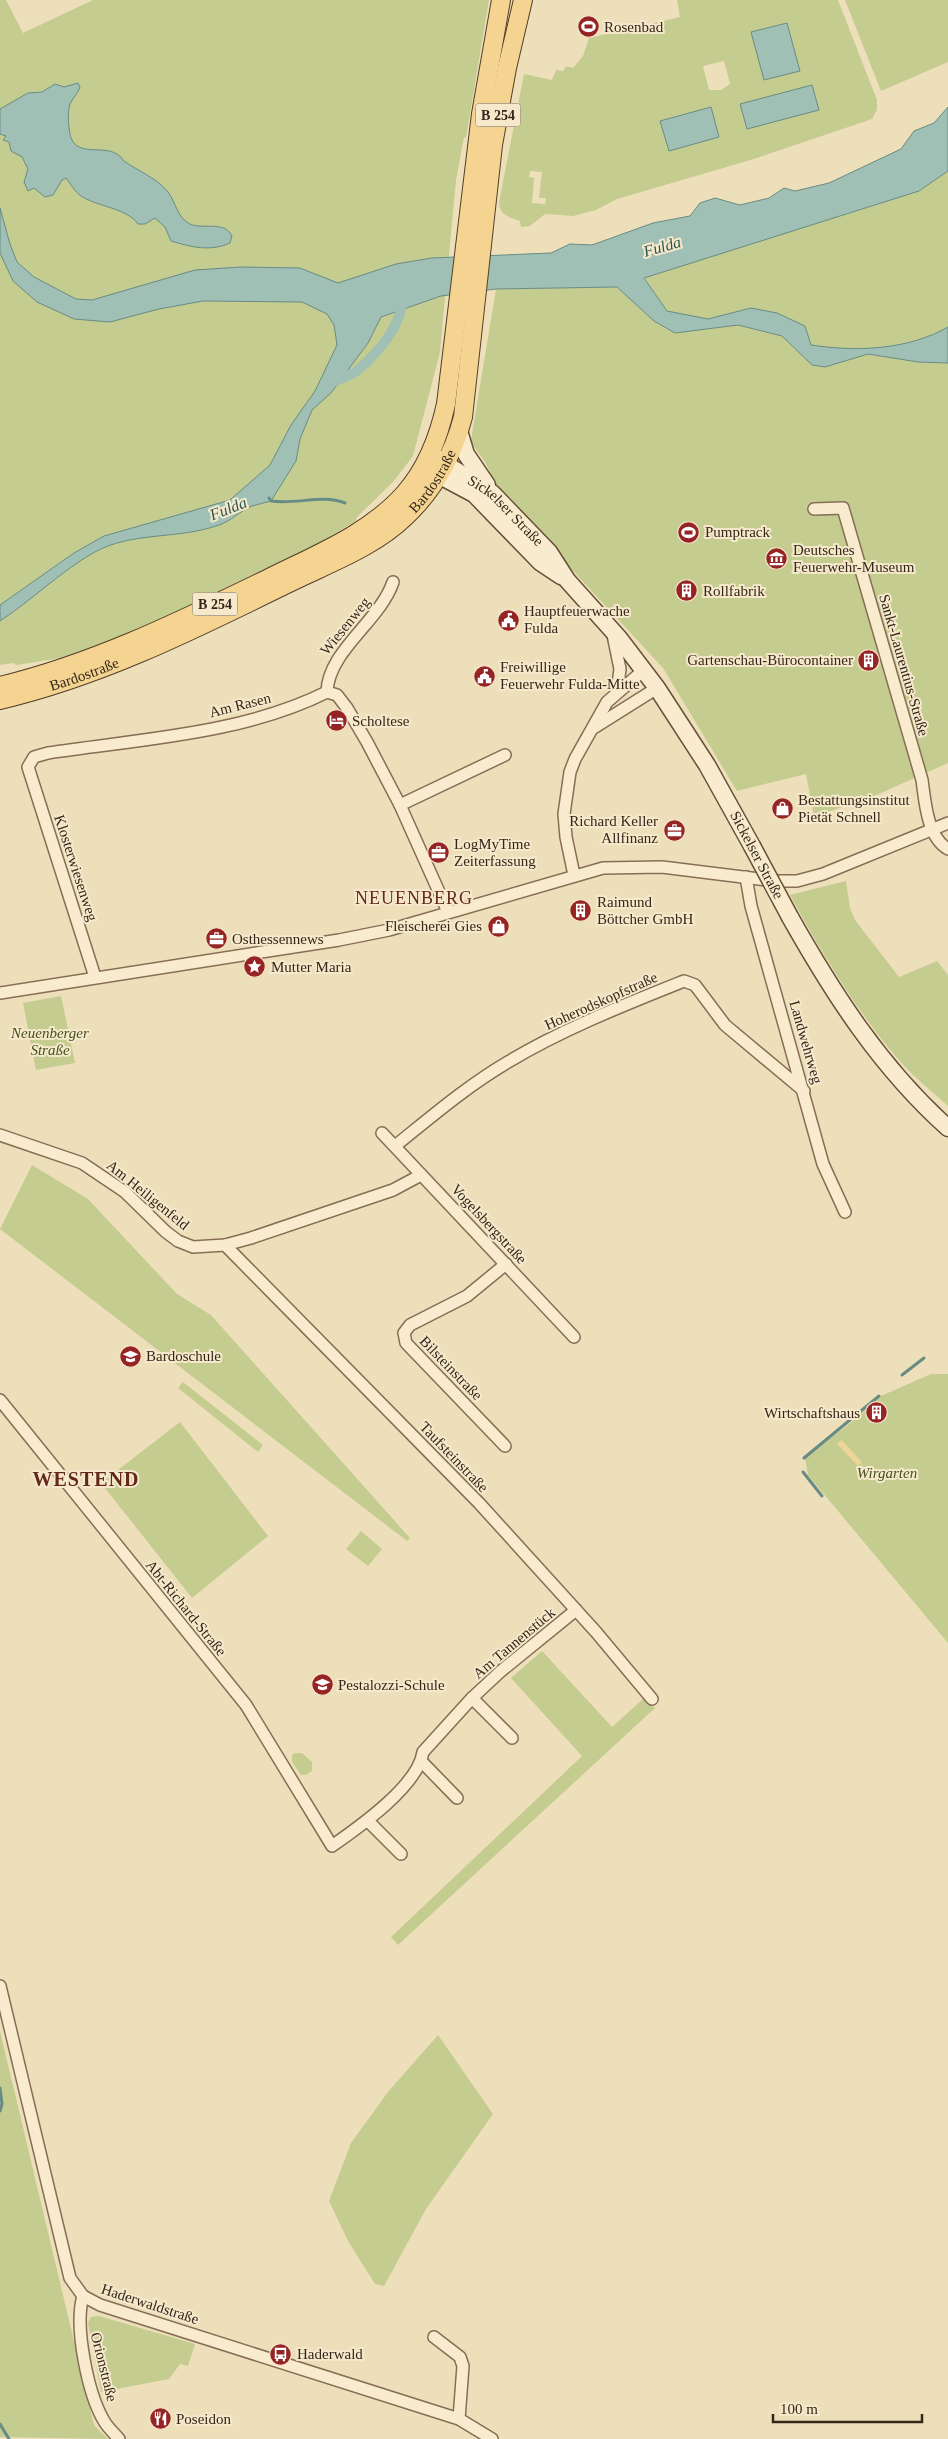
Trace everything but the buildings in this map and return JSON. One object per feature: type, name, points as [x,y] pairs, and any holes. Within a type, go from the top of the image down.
[{"type":"main road","name":"Bardostraße","points":[[0,686],[40,676],[117,649],[335,546],[381,516],[409,489],[426,460],[439,432],[464,324],[475,231],[485,89],[501,0]]},
{"type":"main road","name":"Bardostraße","points":[[475,231],[522,0]]},
{"type":"main road","name":"Bardostraße","points":[[0,700],[44,690],[127,660],[176,639],[374,541],[404,518],[420,502],[442,469],[460,430],[466,400],[464,324]]},
{"type":"main road","points":[[460,430],[466,454],[492,494]]},
{"type":"main road","name":"Sickelser Straße","points":[[426,460],[492,494],[549,552],[567,580],[645,669],[708,765],[828,983],[860,1031],[899,1080],[948,1128]]},
{"type":"main road","name":"Sickelser Straße","points":[[442,469],[474,494],[540,562],[567,580]]},
{"type":"street","name":"Sankt-Laurentius-Straße","points":[[814,509],[843,508],[922,780],[933,830]]},
{"type":"street","name":"Wiesenweg","points":[[327,692],[330,669],[388,597],[393,582]]},
{"type":"street","points":[[612,630],[620,669],[616,692]]},
{"type":"street","points":[[574,875],[565,831],[565,795],[575,759],[595,727],[603,708],[616,692],[645,669]]},
{"type":"street","points":[[595,727],[657,688]]},
{"type":"street","points":[[327,692],[337,695],[347,708],[400,805],[448,912]]},
{"type":"street","name":"Am Rasen","points":[[28,768],[34,757],[48,753],[234,724],[307,702],[327,692]]},
{"type":"street","points":[[400,805],[505,755]]},
{"type":"street","name":"Klosterwiesenweg","points":[[28,768],[96,977]]},
{"type":"street","points":[[0,993],[333,941],[389,930],[574,875],[604,868],[662,867],[775,881],[798,881],[823,874],[948,824]]},
{"type":"street","points":[[933,830],[942,845],[948,849]]},
{"type":"street","name":"Landwehrweg","points":[[746,878],[762,948],[804,1091],[823,1164],[846,1212]]},
{"type":"street","name":"Hoherodskopfstraße","points":[[395,1146],[462,1093],[507,1062],[561,1033],[684,981],[695,985],[725,1025],[804,1091]]},
{"type":"street","name":"Vogelsbergstraße","points":[[382,1133],[574,1336]]},
{"type":"street","name":"Am Heiligenfeld","points":[[0,1135],[82,1162],[125,1192],[178,1241],[193,1246],[225,1245],[393,1190],[421,1175]]},
{"type":"street","name":"Taufsteinstraße","points":[[225,1245],[476,1500],[576,1610],[652,1699]]},
{"type":"street","name":"Bilsteinstraße","points":[[505,1446],[406,1343],[404,1333],[410,1325],[467,1296],[506,1264]]},
{"type":"street","name":"Abt-Richard-Straße","points":[[0,1400],[246,1705],[332,1846]]},
{"type":"street","name":"Am Tannenstück","points":[[332,1846],[368,1821],[385,1806],[422,1762],[423,1752],[472,1698],[508,1665],[576,1610]]},
{"type":"street","name":"Am Tannenstück","points":[[472,1698],[512,1738]]},
{"type":"street","points":[[422,1762],[457,1798]]},
{"type":"street","points":[[368,1821],[401,1854]]},
{"type":"street","name":"Haderwaldstraße","points":[[0,1986],[70,2278],[83,2296],[100,2305],[459,2419],[492,2439]]},
{"type":"street","name":"Orionstraße","points":[[83,2296],[80,2328],[94,2400],[103,2420],[119,2439]]},
{"type":"street","points":[[434,2337],[460,2357],[463,2366],[459,2419]]},
{"type":"green space","points":[[0,0],[6,0],[23,33],[93,0],[489,0],[466,138],[464,137],[456,180],[440,352],[413,456],[393,482],[356,518],[357,520],[276,569],[74,656],[16,665],[14,663],[0,665]]},
{"type":"green space","points":[[677,0],[838,0],[877,100],[877,110],[872,119],[754,159],[617,199],[596,210],[573,216],[545,214],[530,226],[521,227],[520,221],[503,213],[499,202],[524,74],[552,80],[556,70],[563,71],[566,66],[573,68],[583,56],[589,38],[680,17]],"holes":[[[724,61],[730,84],[721,90],[709,90],[703,66]],[[530,171],[542,172],[539,198],[546,198],[545,204],[532,203],[534,178],[529,177]]]},
{"type":"green space","points":[[845,0],[948,0],[948,62],[881,91]]},
{"type":"green space","points":[[948,171],[948,327],[916,341],[899,345],[863,348],[810,345],[805,326],[777,313],[751,308],[708,319],[667,311],[644,277],[919,191]]},
{"type":"green space","points":[[617,287],[654,321],[675,333],[738,325],[782,336],[812,365],[825,367],[868,354],[918,362],[948,363],[948,763],[879,794],[814,817],[806,774],[737,791],[663,668],[498,490],[488,467],[471,440],[496,289]]},
{"type":"green space","points":[[846,881],[850,908],[855,920],[899,977],[937,961],[948,975],[948,1106],[914,1076],[879,1036],[846,990],[790,895]]},
{"type":"green space","name":"Neuenberger Straße","points":[[61,996],[75,1063],[36,1070],[23,1003]]},
{"type":"green space","points":[[32,1165],[88,1199],[177,1294],[211,1315],[410,1538],[407,1541],[0,1229]]},
{"type":"green space","name":"Wirgarten","points":[[931,1374],[948,1374],[948,1643],[808,1475],[805,1458],[853,1421],[881,1396]]},
{"type":"green space","points":[[183,1382],[263,1445],[258,1452],[178,1388]]},
{"type":"green space","points":[[180,1422],[268,1536],[192,1598],[101,1483]]},
{"type":"green space","points":[[361,1531],[382,1549],[368,1566],[346,1549]]},
{"type":"green space","points":[[542,1651],[612,1727],[644,1698],[655,1708],[398,1945],[391,1937],[582,1756],[511,1678]]},
{"type":"green space","points":[[302,1753],[312,1762],[312,1771],[306,1775],[301,1775],[292,1762],[292,1755]]},
{"type":"green space","points":[[0,2031],[94,2425],[108,2439],[0,2437]]},
{"type":"green space","points":[[438,2035],[493,2114],[426,2209],[384,2286],[375,2284],[348,2241],[329,2201],[351,2143],[388,2092]]},
{"type":"green space","points":[[99,2316],[195,2344],[188,2366],[180,2364],[169,2379],[101,2392],[88,2323],[91,2317]]},
{"type":"sand","points":[[842,1440],[862,1462],[858,1466],[837,1444]]},
{"type":"water","points":[[787,23],[800,71],[764,80],[751,32]]},
{"type":"water","points":[[78,83],[80,87],[70,104],[68,115],[71,139],[76,145],[83,149],[109,151],[117,154],[124,161],[164,187],[171,196],[182,218],[195,226],[224,228],[232,236],[230,243],[208,248],[193,247],[171,241],[165,227],[155,218],[145,224],[138,224],[127,214],[81,196],[74,190],[66,178],[62,180],[53,195],[45,197],[34,188],[28,191],[24,182],[28,169],[22,157],[11,151],[9,142],[3,140],[6,136],[0,134],[0,109],[28,93],[42,92],[55,84],[64,87]]},
{"type":"water","points":[[812,85],[819,110],[747,129],[740,104]]},
{"type":"water","points":[[711,107],[719,137],[669,151],[660,121]]},
{"type":"water","name":"Fulda","points":[[948,107],[948,171],[919,191],[644,278],[667,311],[708,319],[751,308],[777,313],[805,326],[811,345],[864,348],[899,345],[932,335],[948,327],[948,363],[918,362],[868,354],[825,367],[812,365],[782,336],[738,325],[675,333],[654,321],[617,287],[496,289],[441,296],[381,317],[368,343],[331,393],[312,410],[300,439],[296,461],[271,501],[252,506],[232,519],[203,530],[139,538],[108,546],[93,553],[69,569],[0,621],[0,605],[74,553],[104,536],[230,500],[270,465],[291,425],[315,391],[337,345],[334,325],[327,314],[302,302],[203,301],[159,309],[110,322],[74,319],[37,302],[13,281],[0,253],[0,208],[17,262],[34,277],[76,299],[92,300],[195,270],[241,267],[300,268],[338,283],[396,264],[432,258],[551,253],[570,244],[592,245],[653,223],[690,216],[700,203],[715,198],[740,205],[769,198],[784,188],[795,191],[829,183],[901,149],[914,131],[934,123]]},
{"type":"waterway","points":[[330,383],[355,372],[381,346],[399,317],[402,296]]},
{"type":"waterway","points":[[269,498],[271,501],[280,502],[327,499],[345,503]]},
{"type":"waterway","points":[[902,1375],[924,1358]]},
{"type":"waterway","points":[[804,1458],[879,1396]]},
{"type":"waterway","points":[[803,1472],[822,1496]]},
{"type":"waterway","points":[[0,2088],[2,2104],[0,2111]]},
{"type":"waterway","points":[[0,2424],[9,2439]]},
{"type":"place","name":"Rosenbad","points":[[588,27]]},
{"type":"place","name":"Pumptrack","points":[[689,532]]},
{"type":"place","name":"Deutsches Feuerwehr-Museum","points":[[777,559]]},
{"type":"place","name":"Rollfabrik","points":[[687,591]]},
{"type":"place","name":"Hauptfeuerwache Fulda","points":[[508,620]]},
{"type":"place","name":"Gartenschau-Bürocontainer","points":[[869,660]]},
{"type":"place","name":"Freiwillige Feuerwehr Fulda-Mitte","points":[[484,676]]},
{"type":"place","name":"Scholtese","points":[[336,721]]},
{"type":"place","name":"Bestattungsinstitut Pietät Schnell","points":[[782,809]]},
{"type":"place","name":"Richard Keller Allfinanz","points":[[674,830]]},
{"type":"place","name":"LogMyTime Zeiterfassung","points":[[438,853]]},
{"type":"place","name":"Raimund Böttcher GmbH","points":[[581,911]]},
{"type":"place","name":"Fleischerei Gies","points":[[498,926]]},
{"type":"place","name":"Osthessennews","points":[[216,939]]},
{"type":"place","name":"Mutter Maria","points":[[255,967]]},
{"type":"place","name":"Bardoschule","points":[[130,1356]]},
{"type":"place","name":"Wirtschaftshaus","points":[[876,1413]]},
{"type":"place","name":"Pestalozzi-Schule","points":[[322,1685]]},
{"type":"place","name":"Haderwald","points":[[281,2354]]},
{"type":"place","name":"Poseidon","points":[[160,2419]]},
{"type":"district","name":"NEUENBERG","points":[[414,898]]},
{"type":"district","name":"WESTEND","points":[[86,1479]]}]
